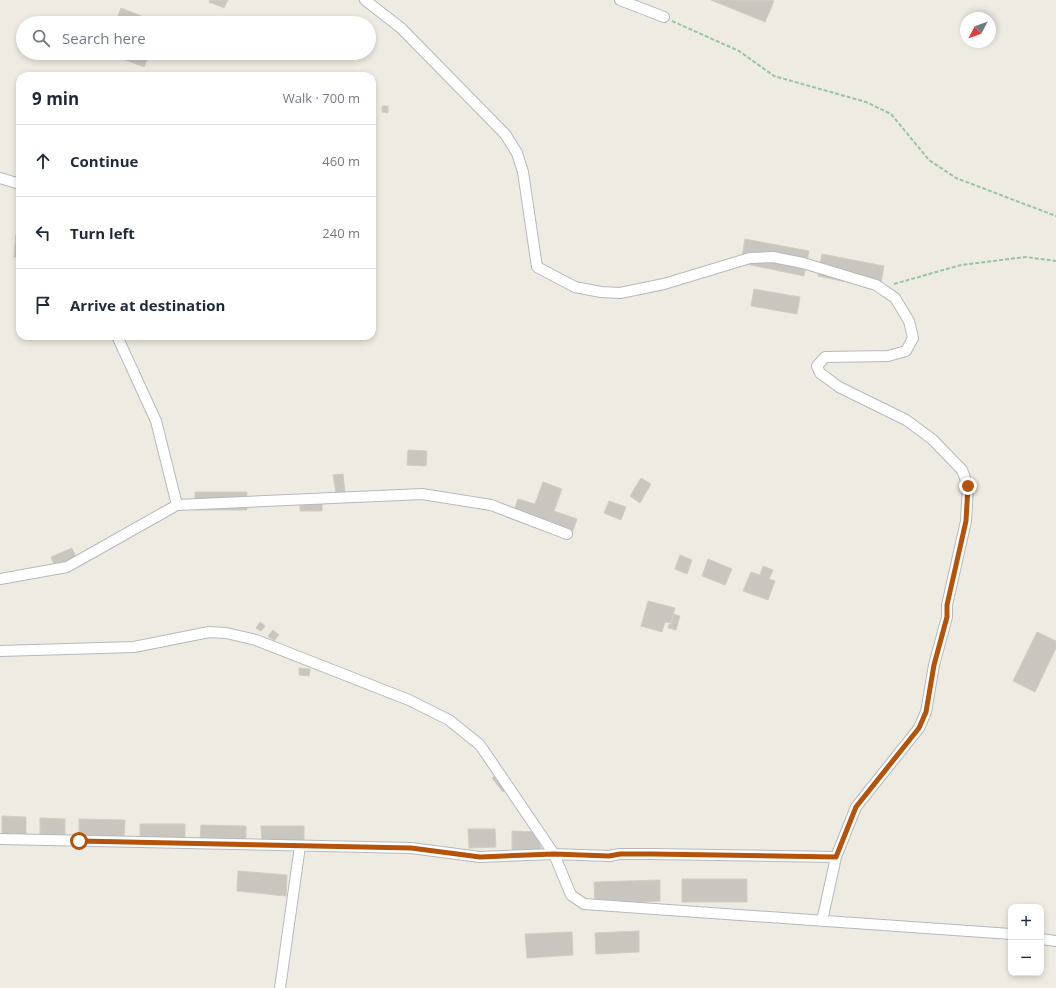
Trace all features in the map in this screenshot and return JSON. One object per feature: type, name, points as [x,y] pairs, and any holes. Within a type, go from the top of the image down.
[{"type":"street","points":[[365,0],[401,28],[506,134],[517,153],[524,172],[537,267],[575,287],[601,292],[620,292],[664,284],[750,258],[773,257],[803,263],[876,286],[895,298],[909,321],[913,338],[906,351],[888,356],[825,357],[817,366],[820,373],[839,387],[912,425],[932,439],[962,470],[968,486],[966,521],[947,605],[947,617],[934,665],[926,712],[919,728],[856,807],[836,857],[822,921]]},
{"type":"street","points":[[620,0],[664,17]]},
{"type":"street","points":[[0,178],[16,183]]},
{"type":"street","points":[[119,340],[156,421],[177,505]]},
{"type":"street","points":[[0,579],[67,567],[177,505],[422,494],[491,505],[567,534]]},
{"type":"street","points":[[0,651],[134,647],[208,632],[226,633],[256,640],[409,700],[449,720],[480,745],[554,854],[571,895],[584,904],[1008,934]]},
{"type":"street","points":[[0,839],[411,848],[480,857],[554,854],[609,856],[620,854],[652,854],[836,857]]},
{"type":"street","points":[[280,988],[300,846]]},
{"type":"street","points":[[1044,939],[1056,941]]},
{"type":"path","points":[[664,17],[739,51],[774,76],[866,102],[891,114],[929,160],[956,178],[1056,216]]},
{"type":"path","points":[[882,289],[961,265],[1026,257],[1056,261]]},
{"type":"building","points":[[210,0],[228,0],[224,8],[209,2]]},
{"type":"building","points":[[711,0],[771,0],[774,1],[765,22]]},
{"type":"building","points":[[121,8],[141,16],[118,16]]},
{"type":"building","points":[[126,60],[147,60],[144,67]]},
{"type":"building","points":[[382,106],[388,106],[388,113],[382,112]]},
{"type":"building","points":[[16,234],[16,257],[14,257]]},
{"type":"building","points":[[745,239],[809,251],[804,276],[741,263]]},
{"type":"building","points":[[822,254],[884,266],[880,289],[818,276]]},
{"type":"building","points":[[754,289],[800,297],[797,314],[751,306]]},
{"type":"building","points":[[408,450],[427,451],[426,466],[407,465]]},
{"type":"building","points":[[343,474],[345,492],[336,493],[333,475]]},
{"type":"building","points":[[641,478],[651,484],[640,503],[630,496]]},
{"type":"building","points":[[543,482],[562,489],[554,511],[577,519],[571,536],[512,516],[518,499],[535,504]]},
{"type":"building","points":[[195,492],[247,492],[247,510],[195,510]]},
{"type":"building","points":[[300,495],[322,495],[322,511],[300,511]]},
{"type":"building","points":[[609,501],[626,507],[621,520],[604,513]]},
{"type":"building","points":[[72,548],[78,562],[57,572],[51,557]]},
{"type":"building","points":[[680,555],[692,560],[687,574],[675,569]]},
{"type":"building","points":[[708,559],[732,569],[725,585],[702,576]]},
{"type":"building","points":[[763,566],[773,570],[769,579],[775,581],[768,600],[743,591],[751,572],[760,575]]},
{"type":"building","points":[[648,601],[675,608],[671,623],[665,622],[662,632],[641,626]]},
{"type":"building","points":[[674,614],[680,616],[676,630],[668,628],[669,624],[671,625]]},
{"type":"building","points":[[260,622],[265,626],[261,631],[256,628]]},
{"type":"building","points":[[273,630],[279,635],[274,641],[268,636]]},
{"type":"building","points":[[1037,632],[1056,641],[1056,648],[1035,692],[1013,681]]},
{"type":"building","points":[[299,668],[310,669],[309,676],[299,675]]},
{"type":"building","points":[[500,771],[511,785],[503,792],[492,778]]},
{"type":"building","points":[[2,816],[26,817],[26,834],[2,834]]},
{"type":"building","points":[[40,818],[65,819],[65,836],[40,835]]},
{"type":"building","points":[[79,819],[125,820],[124,838],[79,837]]},
{"type":"building","points":[[140,824],[185,824],[185,840],[140,840]]},
{"type":"building","points":[[201,825],[246,826],[246,842],[200,841]]},
{"type":"building","points":[[261,826],[304,826],[304,842],[262,842]]},
{"type":"building","points":[[468,829],[495,829],[496,847],[469,848]]},
{"type":"building","points":[[512,831],[541,832],[541,851],[512,850]]},
{"type":"building","points":[[238,871],[287,875],[286,896],[237,891]]},
{"type":"building","points":[[682,879],[747,879],[747,902],[682,902]]},
{"type":"building","points":[[660,880],[660,901],[595,904],[594,882]]},
{"type":"building","points":[[639,931],[639,952],[596,954],[595,933]]},
{"type":"building","points":[[572,932],[573,955],[527,958],[525,934]]},
{"type":"route","points":[[79,841],[411,848],[480,857],[554,854],[581,856],[652,854],[836,857],[856,807],[919,728],[926,712],[934,665],[947,617],[947,605],[966,521],[968,486]]}]
